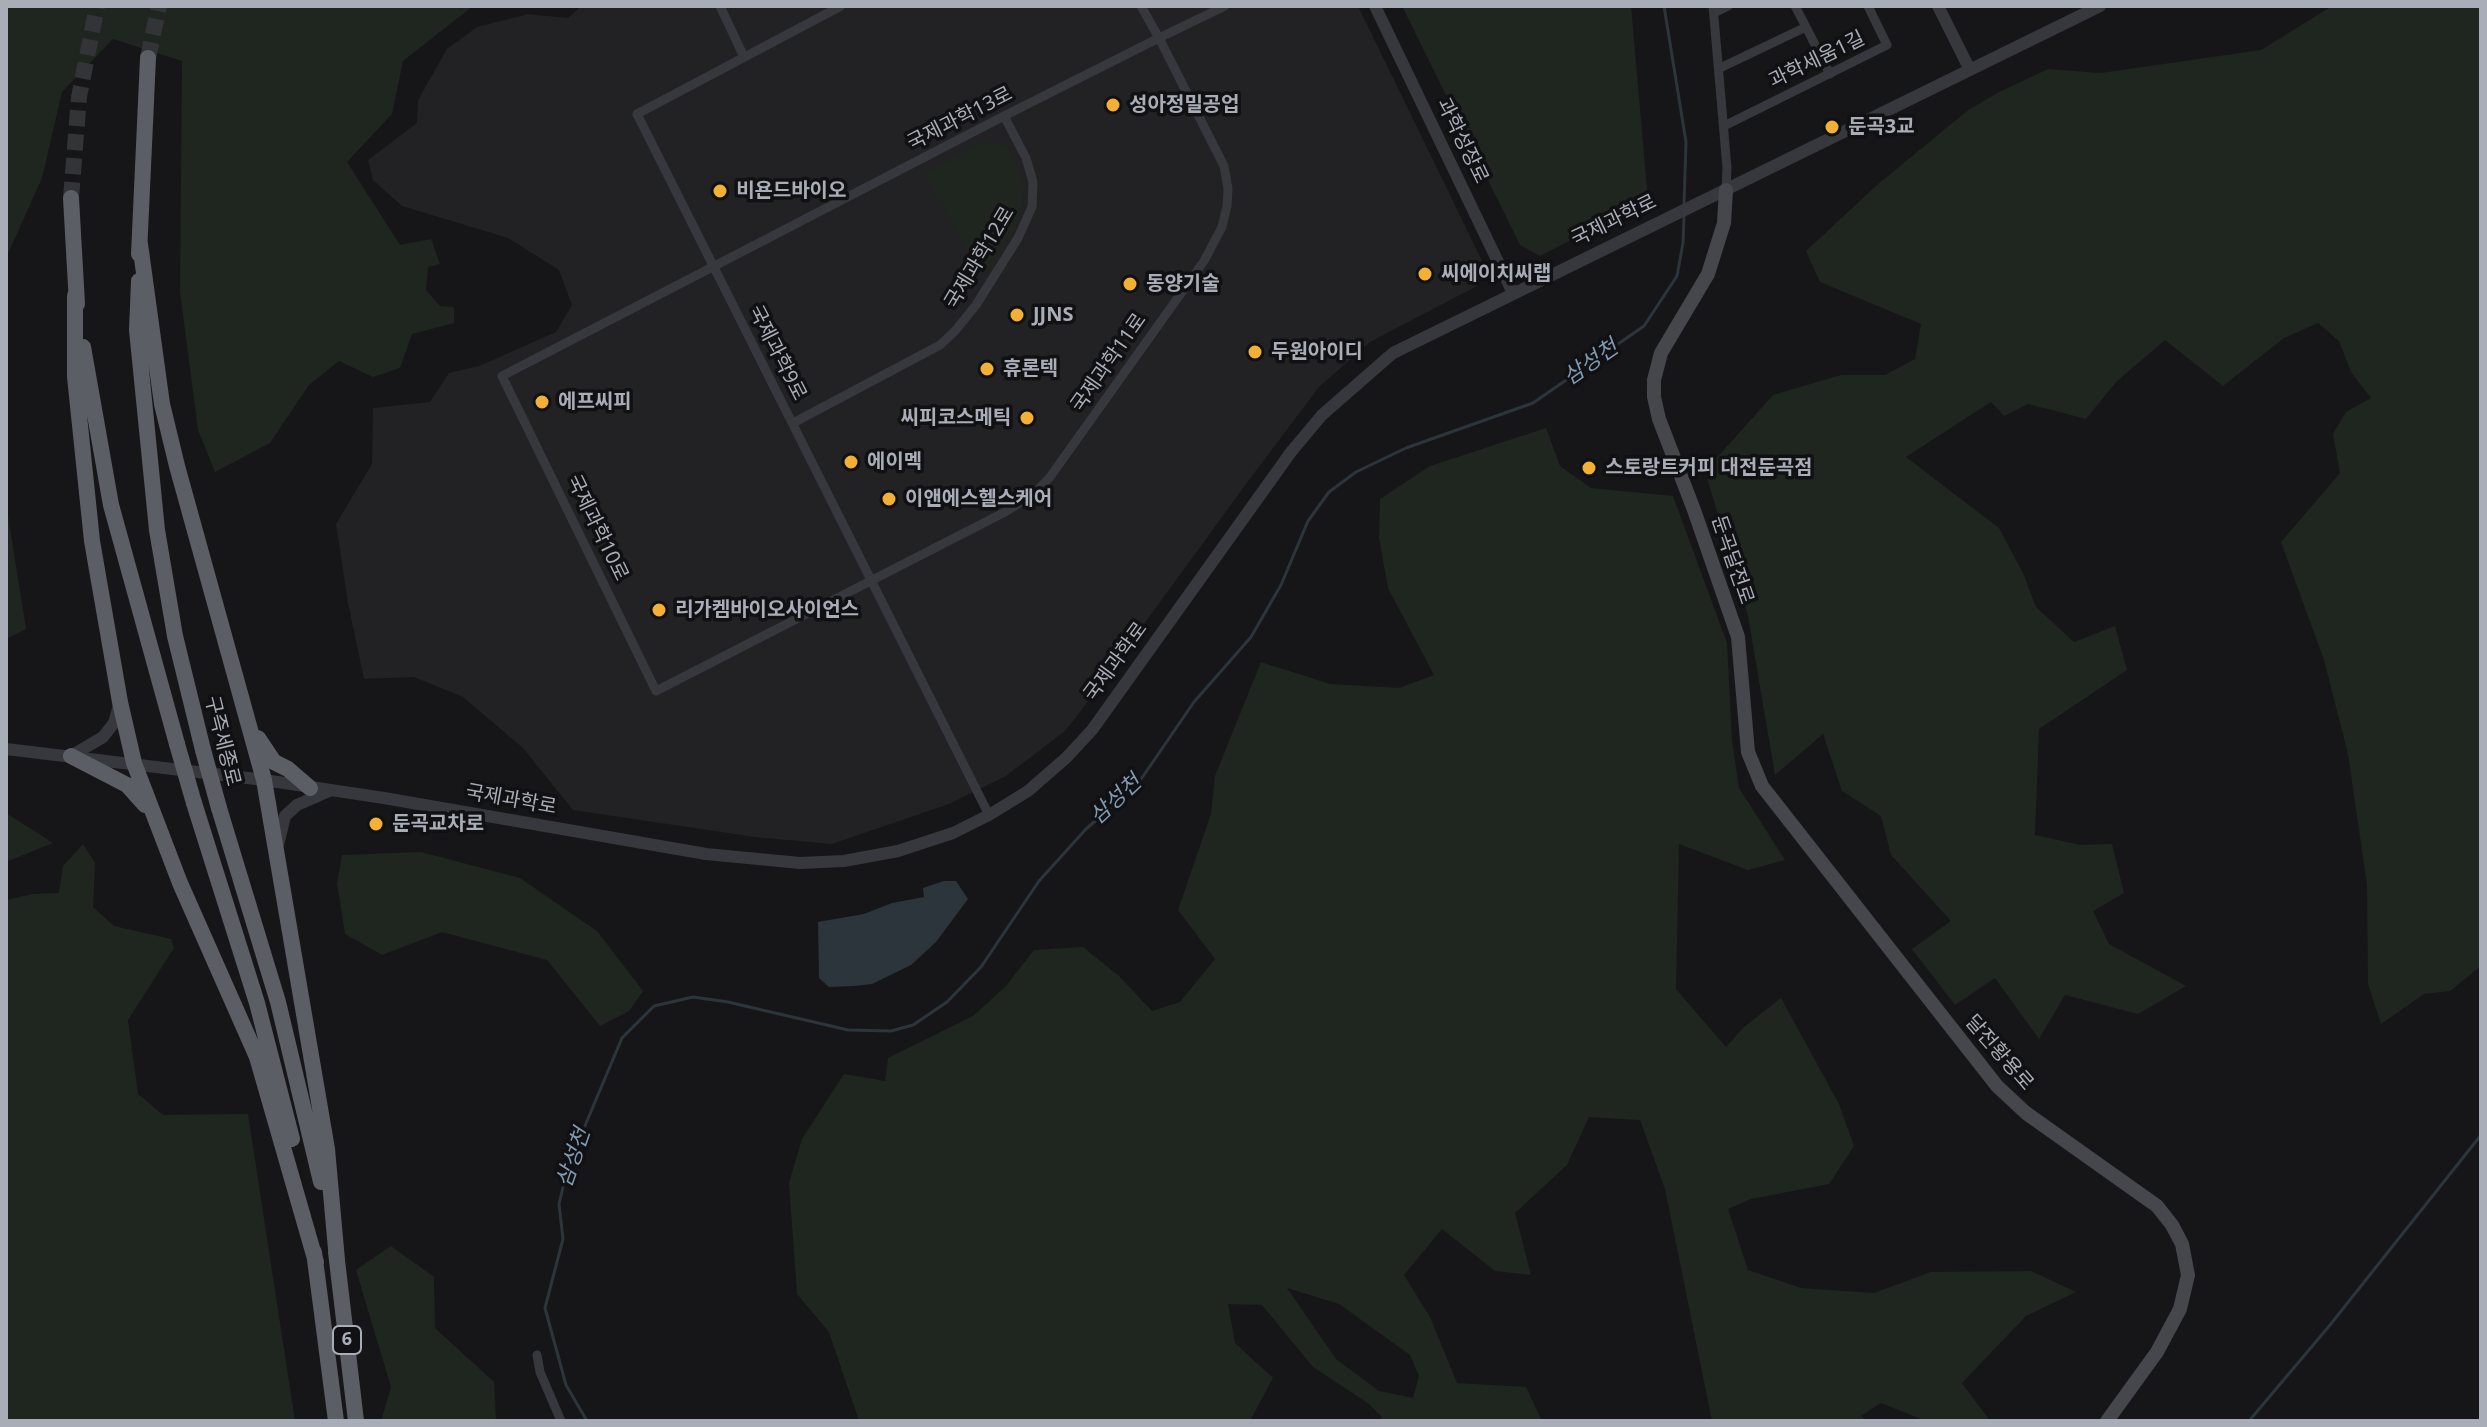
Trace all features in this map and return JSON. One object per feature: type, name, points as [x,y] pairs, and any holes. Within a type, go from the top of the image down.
[{"type":"highway","name":"구즉세종로","points":[[148,58],[137,330],[157,530],[175,636],[203,750],[278,1002],[337,1260],[356,1421]]},
{"type":"highway","points":[[71,198],[75,377],[83,469],[92,541],[120,702],[134,763],[152,814],[257,1057],[316,1262]]},
{"type":"highway","points":[[140,244],[162,404],[264,780],[327,1149],[337,1260]]},
{"type":"highway","points":[[75,296],[111,505],[194,803],[257,1003],[296,1157],[316,1262]]},
{"type":"highway","points":[[248,722],[262,748],[274,762],[288,769],[310,788]]},
{"type":"highway","points":[[71,756],[127,785],[152,814]]},
{"type":"highway","name":"6","points":[[316,1262],[336,1421]]},
{"type":"main road","name":"둔곡달전로","points":[[1726,190],[1724,223],[1708,274],[1661,353],[1654,380],[1654,397],[1659,419],[1738,637],[1745,724]]},
{"type":"main road","name":"달전황용로","points":[[1745,724],[1748,752],[1762,786],[1997,1086],[2026,1113],[2157,1206],[2182,1244],[2188,1275],[2180,1309],[2157,1352],[2107,1421]]},
{"type":"street","points":[[720,6],[744,57]]},
{"type":"street","name":"국제과학9로","points":[[841,6],[637,114],[989,815]]},
{"type":"street","points":[[1141,6],[1159,38]]},
{"type":"street","name":"국제과학13로","points":[[714,267],[1004,116],[1225,6]]},
{"type":"street","name":"과학성장로","points":[[1375,6],[1513,293]]},
{"type":"street","points":[[1726,190],[1720,68],[1713,10],[1728,6]]},
{"type":"street","points":[[1795,6],[1830,74]]},
{"type":"street","name":"과학세움1길","points":[[1724,126],[1887,45],[1868,6]]},
{"type":"street","points":[[1938,6],[1970,70]]},
{"type":"street","name":"국제과학로","points":[[6,749],[264,780],[706,854],[800,863],[844,861],[898,851],[953,833],[1028,791],[1092,730],[1291,452],[1322,415],[1393,353],[2100,6]]},
{"type":"street","points":[[1720,68],[1806,27]]},
{"type":"street","name":"국제과학11로","points":[[872,580],[1034,494],[1068,453],[1214,245],[1227,206],[1224,166],[1159,38]]},
{"type":"street","name":"국제과학12로","points":[[793,423],[940,345],[976,305],[1018,238],[1032,207],[1033,182],[1026,158],[1004,116]]},
{"type":"street","name":"국제과학10로","points":[[714,267],[502,376],[656,691],[872,580]]},
{"type":"street","points":[[71,756],[103,737],[114,723],[120,702]]},
{"type":"street","points":[[277,853],[285,816],[297,805],[329,791]]},
{"type":"street","points":[[537,1355],[548,1393],[561,1421]]},
{"type":"shaded area","points":[[6,6],[473,6],[403,61],[392,114],[347,162],[400,245],[431,239],[440,264],[428,267],[426,290],[440,306],[454,307],[454,323],[412,334],[400,368],[373,377],[339,361],[309,385],[270,443],[215,472],[198,430],[180,292],[182,61],[113,39],[62,92],[42,178],[6,258]]},
{"type":"shaded area","points":[[581,6],[1358,6],[1486,269],[1477,286],[1370,342],[1319,387],[1065,731],[1006,776],[949,804],[832,844],[755,837],[573,810],[523,748],[463,697],[414,677],[364,679],[336,524],[372,464],[373,408],[430,402],[449,373],[479,366],[556,332],[572,305],[559,270],[508,238],[402,206],[373,180],[368,160],[417,123],[418,100],[447,49],[477,27],[528,14],[568,18]]},
{"type":"shaded area","points":[[1402,6],[1631,6],[1648,200],[1540,256],[1520,245]]},
{"type":"shaded area","points":[[2332,6],[2481,6],[2481,966],[2450,991],[2424,994],[2381,1024],[2368,984],[2367,885],[2348,754],[2324,660],[2281,542],[2340,473],[2333,434],[2346,412],[2371,398],[2351,372],[2339,341],[2318,323],[2284,338],[2223,386],[2165,340],[2116,382],[2086,419],[2028,404],[2004,416],[1991,402],[1906,457],[1999,528],[2023,573],[2036,607],[2074,642],[2115,626],[2127,670],[2039,729],[2035,835],[2081,845],[2112,844],[2124,893],[2093,911],[2109,944],[2186,986],[2138,1014],[2065,995],[2039,1039],[1995,978],[1955,1005],[1912,949],[1951,921],[1891,855],[1881,816],[1842,791],[1823,734],[1775,775],[1748,616],[1705,471],[1773,395],[1841,375],[1885,375],[1915,359],[1921,324],[1820,282],[1806,251],[1877,185],[1967,111],[2048,69],[2101,73],[2261,50]]},
{"type":"shaded area","points":[[984,141],[1005,145],[1020,172],[1024,192],[1012,234],[983,275],[924,174]]},
{"type":"shaded area","points":[[1546,428],[1560,466],[1591,488],[1673,496],[1727,643],[1732,740],[1739,788],[1785,860],[1748,870],[1679,844],[1676,989],[1726,1047],[1744,1027],[1781,998],[1839,1104],[1854,1146],[1829,1184],[1751,1199],[1728,1209],[1748,1270],[1801,1288],[1874,1293],[1931,1272],[2031,1271],[2076,1292],[2026,1316],[1962,1383],[1990,1421],[1926,1421],[1881,1403],[1861,1416],[1867,1421],[1712,1421],[1665,1189],[1640,1120],[1589,1117],[1567,1165],[1515,1213],[1531,1275],[1495,1271],[1442,1229],[1404,1275],[1430,1317],[1457,1383],[1526,1387],[1542,1421],[1379,1421],[1382,1417],[1369,1404],[1313,1367],[1262,1305],[1228,1304],[1235,1343],[1273,1378],[1252,1421],[859,1421],[829,1332],[797,1294],[789,1183],[802,1139],[844,1074],[885,1081],[888,1058],[973,1016],[1006,986],[1034,950],[1083,947],[1119,976],[1152,1011],[1180,1002],[1215,959],[1178,910],[1211,814],[1215,776],[1261,662],[1330,684],[1399,688],[1434,675],[1388,588],[1379,538],[1380,499],[1430,466]],"holes":[[[1287,1288],[1339,1304],[1410,1355],[1419,1376],[1413,1398],[1379,1391],[1336,1359]]]},
{"type":"shaded area","points":[[6,503],[26,629],[6,639]]},
{"type":"shaded area","points":[[6,813],[53,843],[6,862]]},
{"type":"shaded area","points":[[83,844],[95,863],[93,907],[114,926],[171,939],[174,948],[128,1020],[138,1094],[163,1115],[248,1114],[295,1421],[6,1421],[6,900],[33,894],[59,893],[63,866]]},
{"type":"shaded area","points":[[421,852],[520,878],[597,931],[643,991],[629,1011],[600,1026],[547,960],[442,932],[382,955],[345,934],[337,883],[342,855]]},
{"type":"shaded area","points":[[944,881],[956,881],[968,899],[936,942],[911,965],[872,984],[829,987],[819,978],[818,922],[864,914],[892,903],[924,897],[923,888]]},
{"type":"shaded area","points":[[391,1246],[434,1277],[435,1328],[494,1382],[496,1421],[381,1421],[391,1387],[356,1270]]},
{"type":"waterway","name":"삼성천","points":[[1664,6],[1686,142],[1684,204]]},
{"type":"waterway","name":"삼성천","points":[[587,1421],[566,1385],[545,1308],[563,1239],[559,1204],[568,1166],[622,1038],[654,1006],[693,997],[848,1030],[891,1031],[913,1025],[947,1002],[981,967],[1039,881],[1086,829],[1137,785],[1194,702],[1251,637],[1281,585],[1308,521],[1329,492],[1356,472],[1406,448],[1533,403],[1644,326],[1677,276],[1684,216]]},
{"type":"waterway","points":[[2249,1421],[2330,1325],[2481,1135]]},
{"type":"tunnel","points":[[71,198],[79,97],[97,6]]},
{"type":"tunnel","points":[[148,58],[159,6]]},
{"type":"place","name":"성아정밀공업","points":[[1113,105]]},
{"type":"place","name":"둔곡3교","points":[[1832,127]]},
{"type":"place","name":"비욘드바이오","points":[[720,191]]},
{"type":"place","name":"씨에이치씨랩","points":[[1425,274]]},
{"type":"place","name":"동양기술","points":[[1130,284]]},
{"type":"place","name":"JJNS","points":[[1017,315]]},
{"type":"place","name":"두원아이디","points":[[1255,352]]},
{"type":"place","name":"휴론텍","points":[[987,369]]},
{"type":"place","name":"에프씨피","points":[[542,402]]},
{"type":"place","name":"씨피코스메틱","points":[[1027,418]]},
{"type":"place","name":"에이멕","points":[[851,462]]},
{"type":"place","name":"스토랑트커피 대전둔곡점","points":[[1589,468]]},
{"type":"place","name":"이앤에스헬스케어","points":[[889,499]]},
{"type":"place","name":"리가켐바이오사이언스","points":[[659,610]]},
{"type":"place","name":"둔곡교차로","points":[[376,824]]}]
